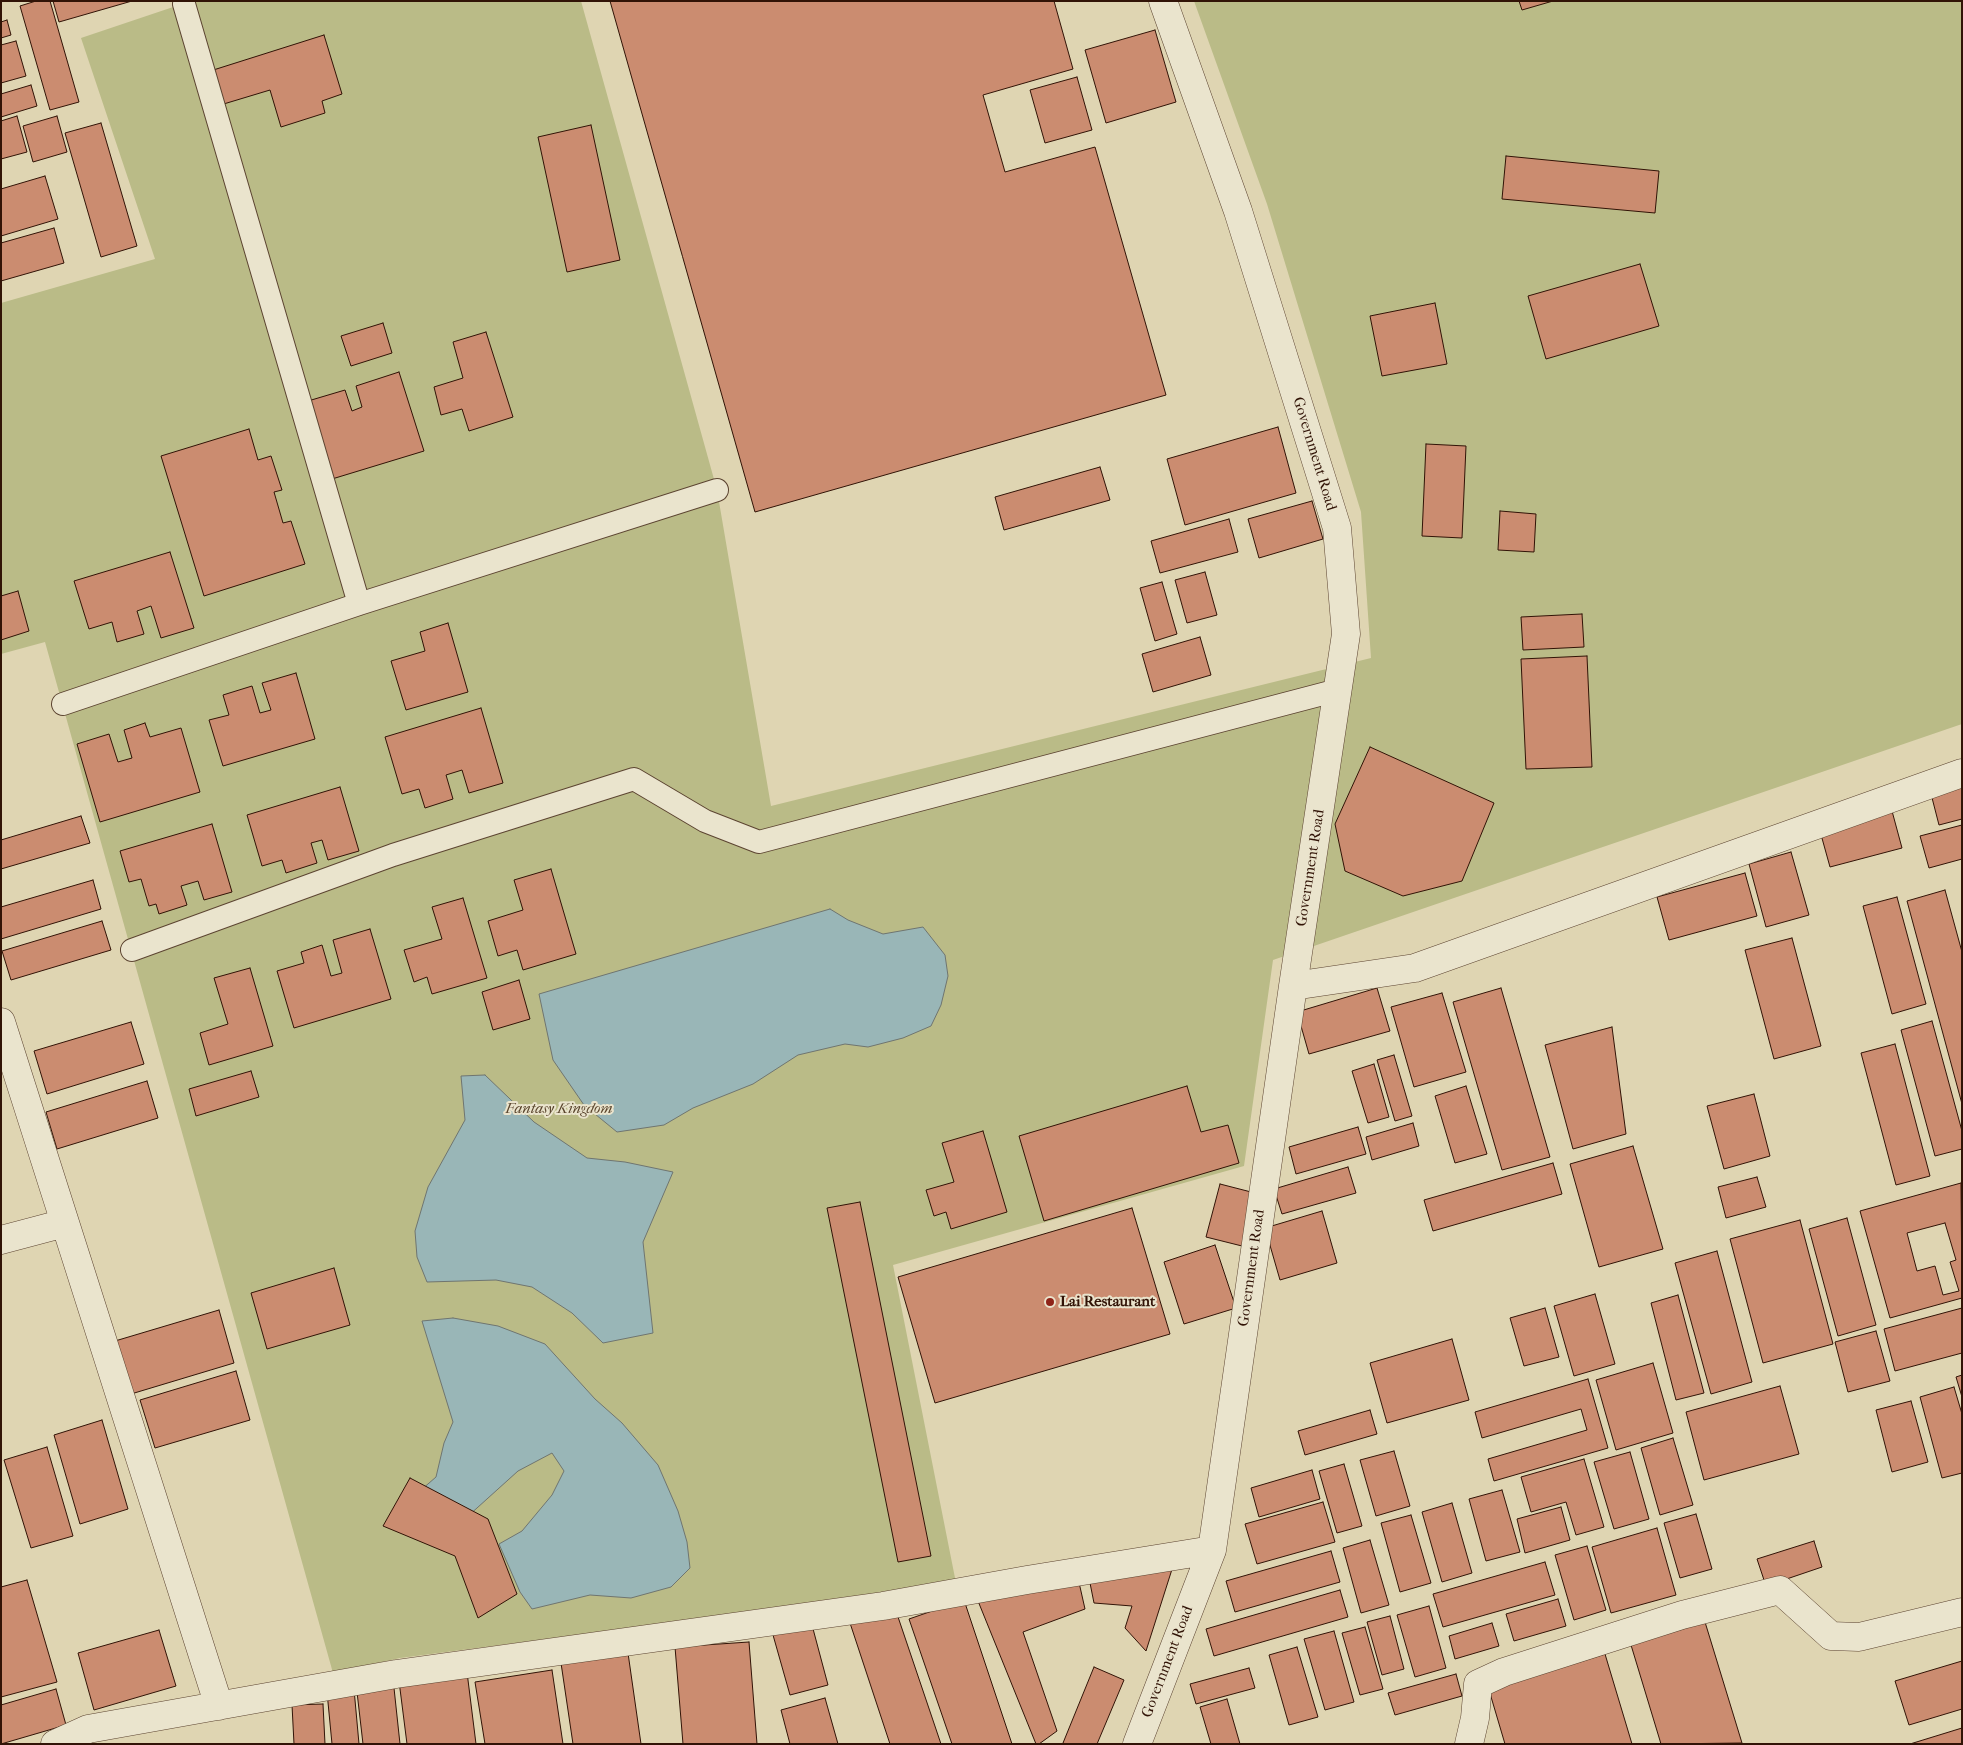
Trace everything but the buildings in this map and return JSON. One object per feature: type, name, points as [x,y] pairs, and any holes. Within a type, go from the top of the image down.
[{"type":"street","name":"Government Road","points":[[1137,1744],[1212,1550],[1346,634],[1337,528],[1238,212],[1163,1]]},
{"type":"street","points":[[1293,986],[1415,968],[1962,773]]},
{"type":"street","points":[[1,1022],[220,1706]]},
{"type":"street","points":[[1,1240],[65,1223]]},
{"type":"street","points":[[55,1744],[88,1729],[396,1674],[884,1606],[1027,1580],[1212,1550]]},
{"type":"street","points":[[1469,1744],[1478,1684],[1504,1672],[1682,1615],[1780,1590],[1831,1636],[1859,1637],[1962,1612]]},
{"type":"lane","points":[[184,4],[359,604]]},
{"type":"lane","points":[[63,704],[359,604],[717,490]]},
{"type":"lane","points":[[132,950],[393,855],[634,779],[705,821],[759,842],[1338,690]]},
{"type":"green space","name":"Fantasy Kingdom","points":[[191,1],[581,1],[717,490],[771,806],[1371,658],[1361,512],[1267,204],[1194,1],[1962,1],[1962,724],[1273,960],[1244,1166],[893,1265],[956,1583],[885,1595],[400,1658],[333,1673],[45,642],[1,654],[1,303],[155,259],[81,38]]},
{"type":"water","points":[[830,909],[848,920],[883,934],[923,927],[945,955],[948,976],[941,1005],[931,1026],[903,1038],[868,1047],[845,1044],[798,1055],[753,1084],[693,1108],[664,1125],[617,1132],[584,1105],[553,1060],[539,994]]},
{"type":"water","points":[[485,1075],[534,1122],[587,1158],[625,1162],[673,1172],[643,1242],[653,1333],[603,1343],[572,1313],[532,1287],[496,1280],[427,1282],[417,1257],[415,1231],[428,1187],[465,1120],[461,1076]]},
{"type":"water","points":[[453,1318],[498,1326],[545,1344],[595,1399],[622,1423],[658,1465],[678,1511],[687,1542],[690,1568],[671,1587],[631,1598],[590,1595],[532,1609],[520,1592],[499,1544],[522,1531],[552,1495],[564,1471],[552,1453],[518,1471],[467,1517],[421,1490],[436,1477],[444,1443],[453,1422],[422,1321]]},
{"type":"place","name":"Lai Restaurant","points":[[1050,1302]]}]
